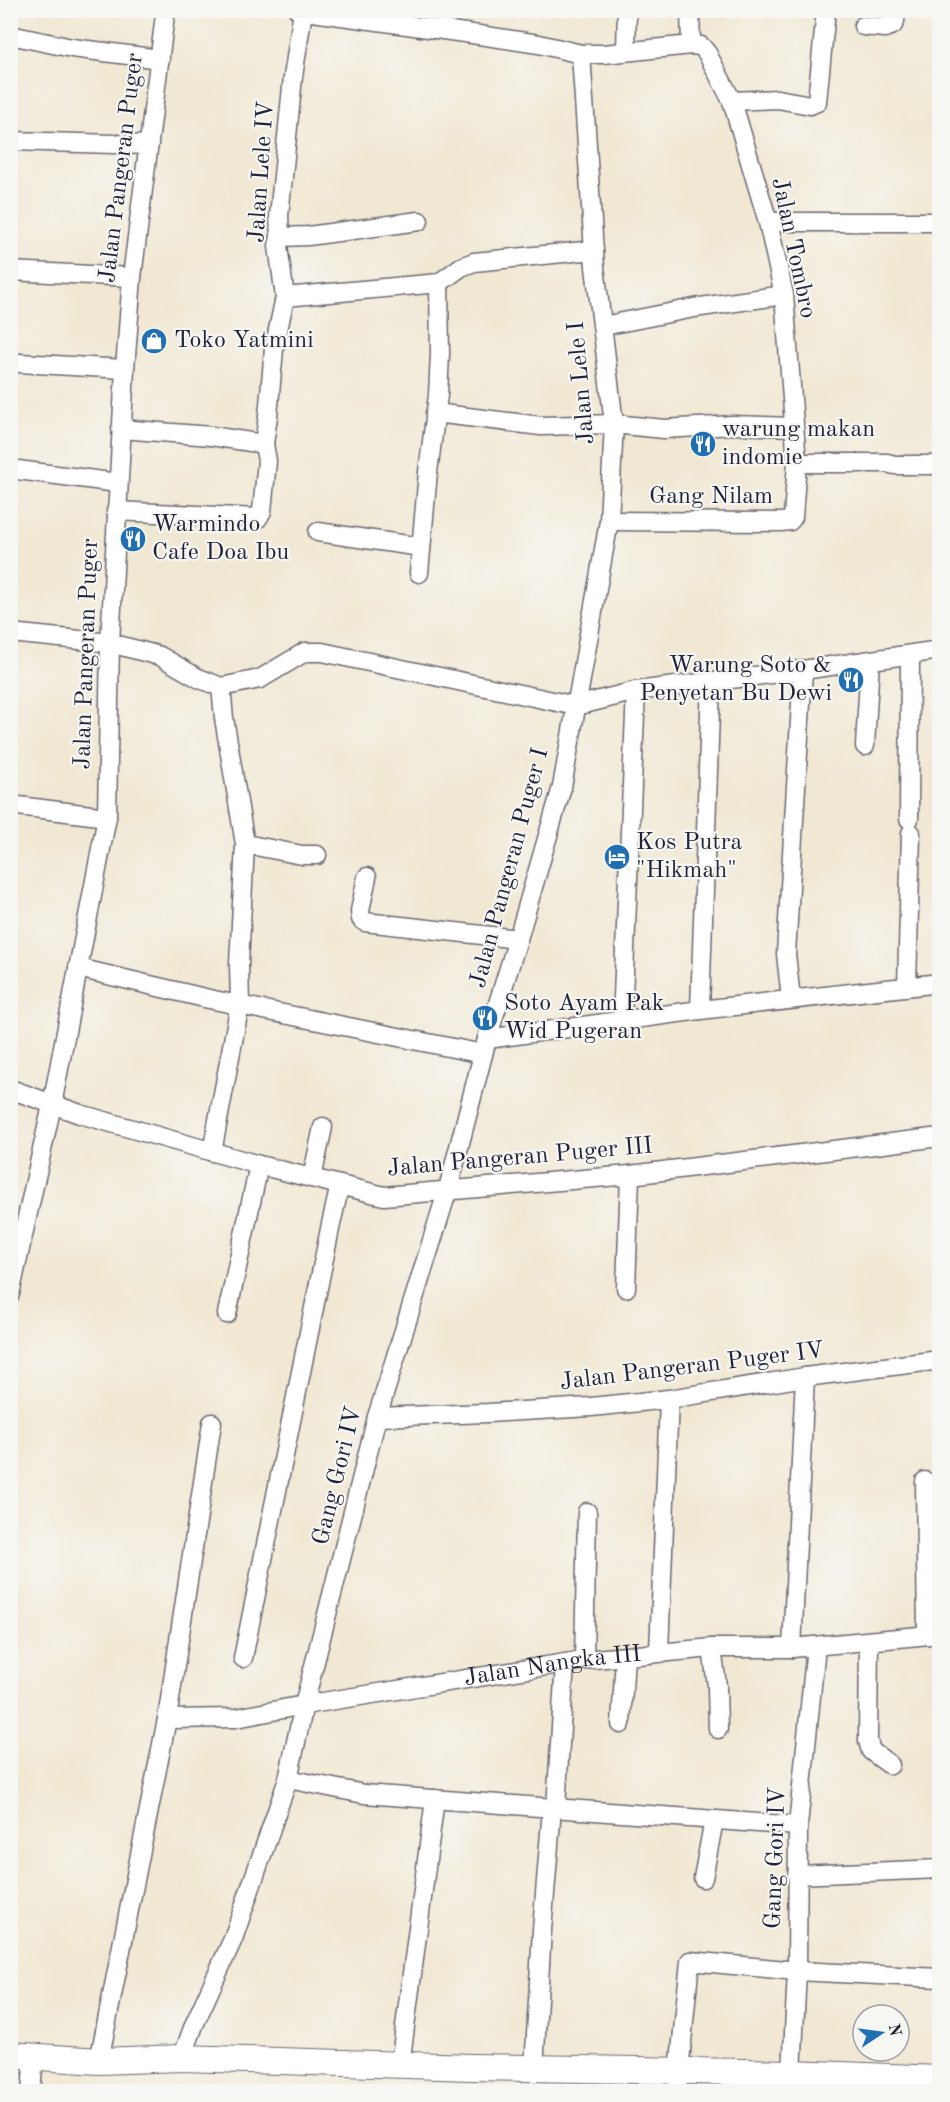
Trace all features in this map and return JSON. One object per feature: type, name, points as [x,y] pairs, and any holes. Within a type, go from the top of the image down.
[{"type":"street","points":[[298,10],[539,44],[581,54],[699,49],[690,10]]},
{"type":"street","points":[[626,51],[627,10]]},
{"type":"street","points":[[732,101],[778,99],[810,105],[817,102],[826,10]]},
{"type":"street","points":[[863,26],[885,28],[893,25],[896,10]]},
{"type":"street","name":"Jalan Lele IV","points":[[116,512],[258,518],[262,511],[267,461],[264,444],[274,350],[285,297],[278,246],[281,188],[303,11]]},
{"type":"street","name":"Jalan Pangeran Puger","points":[[10,1294],[14,1255],[52,1105],[107,817],[110,643],[125,369],[132,277],[160,59],[163,12]]},
{"type":"street","points":[[10,35],[72,48],[160,59]]},
{"type":"street","name":"Jalan Tombro","points":[[699,49],[732,101],[768,222],[784,295],[797,463]]},
{"type":"street","name":"Jalan Lele I","points":[[576,706],[609,521],[614,424],[594,250],[581,54]]},
{"type":"street","points":[[10,141],[148,145]]},
{"type":"street","points":[[280,237],[308,236],[419,221]]},
{"type":"street","points":[[768,222],[939,222]]},
{"type":"street","points":[[285,297],[439,283],[461,267],[474,262],[594,250]]},
{"type":"street","points":[[10,271],[132,277]]},
{"type":"street","points":[[419,573],[440,354],[439,283]]},
{"type":"street","points":[[603,326],[694,308],[784,295]]},
{"type":"street","points":[[20,363],[125,369]]},
{"type":"street","points":[[435,413],[541,426],[614,424],[664,429],[733,425],[793,427]]},
{"type":"street","points":[[121,429],[211,436],[264,444]]},
{"type":"street","name":"Gang Nilam","points":[[609,521],[790,521],[793,517],[797,463],[939,465]]},
{"type":"street","points":[[10,470],[118,483]]},
{"type":"street","points":[[318,532],[421,547]]},
{"type":"street","points":[[10,633],[110,643],[160,656],[198,678],[221,687],[260,679],[305,652],[322,651],[576,706],[636,691],[939,650]]},
{"type":"street","points":[[907,986],[910,655]]},
{"type":"street","points":[[865,746],[870,661]]},
{"type":"street","points":[[791,999],[786,954],[803,670]]},
{"type":"street","points":[[700,1010],[711,681]]},
{"type":"street","points":[[212,1152],[240,1004],[239,964],[245,844],[221,687]]},
{"type":"street","points":[[622,1020],[636,691]]},
{"type":"street","name":"Jalan Pangeran Puger I","points":[[448,1190],[485,1047],[562,787],[576,706]]},
{"type":"street","points":[[10,805],[107,817]]},
{"type":"street","points":[[245,844],[302,855],[317,855]]},
{"type":"street","points":[[368,877],[360,911],[361,920],[365,922],[518,939]]},
{"type":"street","points":[[78,968],[209,999],[485,1047],[622,1020],[939,983]]},
{"type":"street","name":"Jalan Pangeran Puger III","points":[[10,1089],[52,1105],[212,1152],[384,1196],[630,1175],[939,1137]]},
{"type":"street","points":[[312,1178],[323,1127]]},
{"type":"street","points":[[227,1314],[259,1165]]},
{"type":"street","points":[[626,1288],[630,1175]]},
{"type":"street","points":[[243,1658],[340,1185]]},
{"type":"street","name":"Gang Gori IV","points":[[288,1779],[304,1705],[377,1417],[448,1190]]},
{"type":"street","name":"Jalan Pangeran Puger IV","points":[[377,1417],[522,1411],[669,1399],[805,1377],[939,1360]]},
{"type":"street","points":[[792,1648],[805,1377]]},
{"type":"street","points":[[659,1652],[669,1399]]},
{"type":"street","points":[[99,2061],[167,1719],[212,1423]]},
{"type":"street","points":[[925,1481],[933,1635]]},
{"type":"street","points":[[584,1660],[587,1512]]},
{"type":"street","name":"Jalan Nangka III","points":[[167,1719],[236,1718],[584,1660],[712,1648],[792,1648],[933,1635]]},
{"type":"street","points":[[869,1641],[868,1746],[870,1751],[890,1765]]},
{"type":"street","name":"Gang Gori IV","points":[[792,2073],[797,1971],[798,1826],[816,1646]]},
{"type":"street","points":[[712,1648],[717,1686],[718,1729]]},
{"type":"street","points":[[621,1724],[625,1656]]},
{"type":"street","points":[[534,2069],[542,1930],[565,1663]]},
{"type":"street","points":[[182,2058],[194,2025],[233,1939],[288,1779],[364,1794],[798,1826]]},
{"type":"street","points":[[400,2065],[435,1799]]},
{"type":"street","points":[[703,1878],[714,1820]]},
{"type":"street","points":[[797,1875],[939,1869]]},
{"type":"street","points":[[677,2081],[690,1961],[797,1971],[939,1978]]},
{"type":"street","points":[[31,2091],[22,2056],[99,2061],[182,2058],[534,2069],[677,2081],[753,2082],[792,2073],[856,2084],[939,2079]]},
{"type":"place","name":"Toko Yatmini","points":[[154,341]]},
{"type":"place","name":"warung makan indomie","points":[[703,444]]},
{"type":"place","name":"Warmindo Cafe Doa Ibu","points":[[133,539]]},
{"type":"place","name":"Warung Soto & Penyetan Bu Dewi","points":[[851,680]]},
{"type":"place","name":"Kos Putra \"Hikmah\"","points":[[617,857]]},
{"type":"place","name":"Soto Ayam Pak Wid Pugeran","points":[[485,1018]]}]
